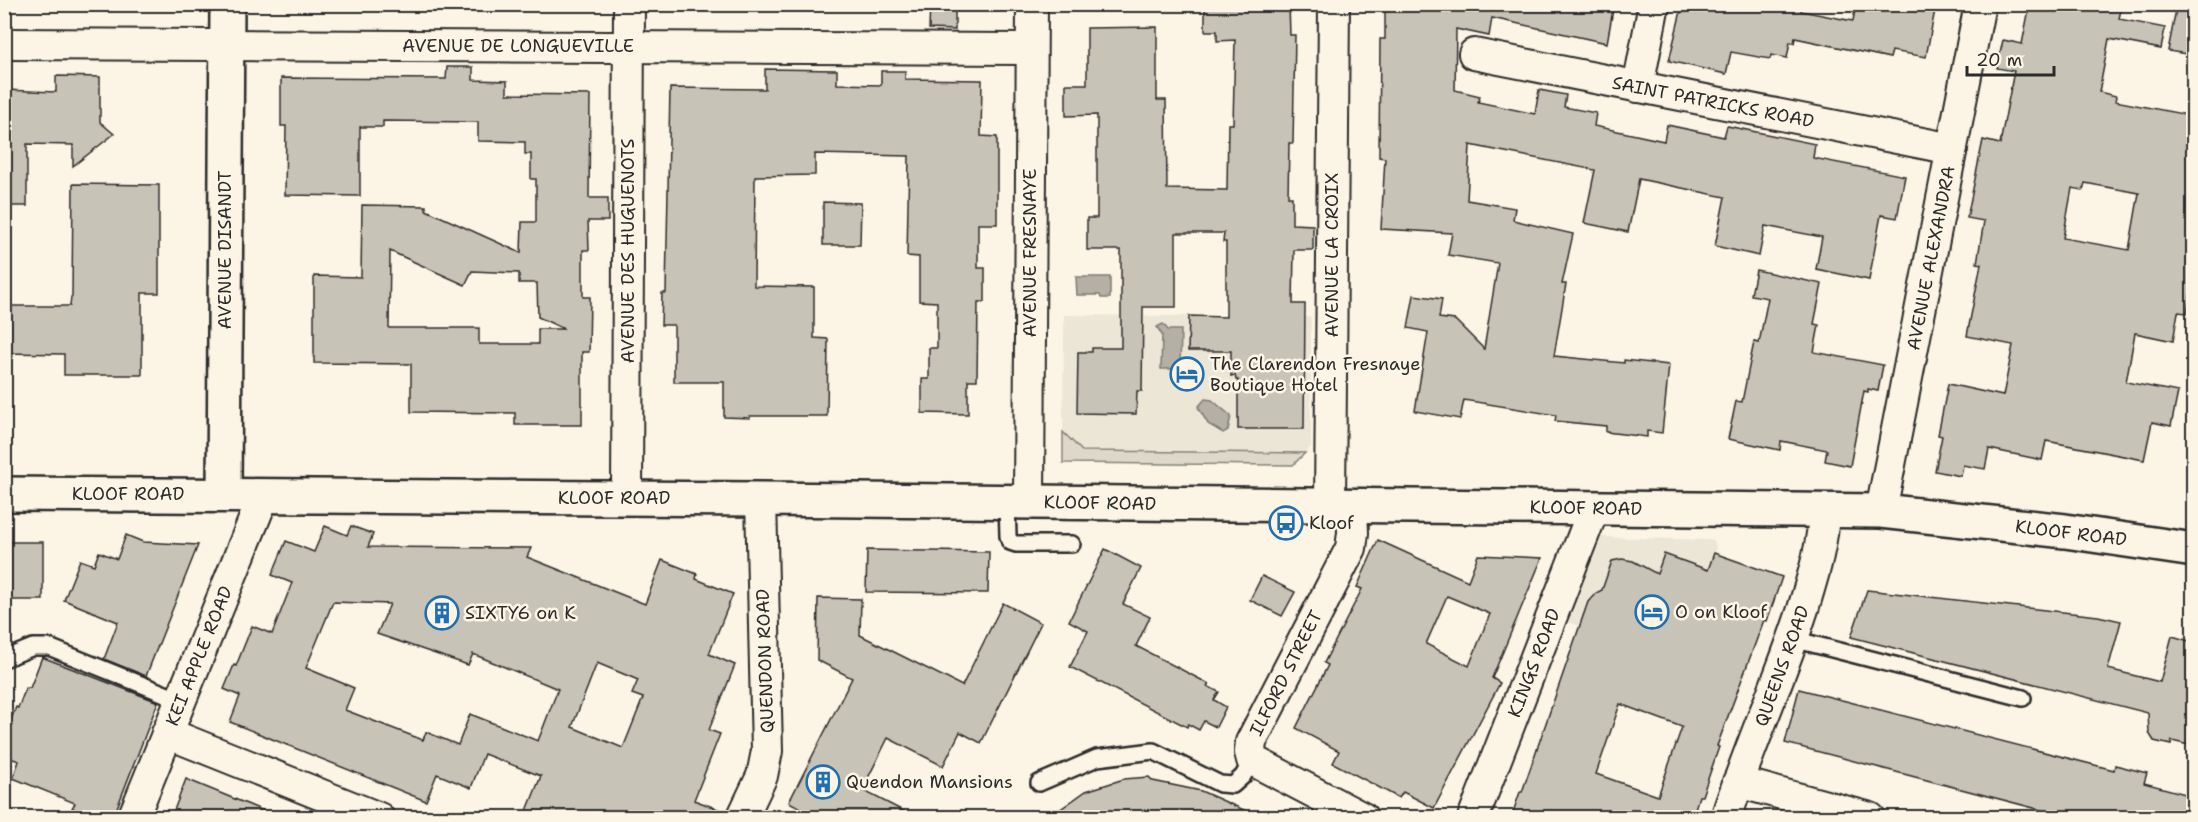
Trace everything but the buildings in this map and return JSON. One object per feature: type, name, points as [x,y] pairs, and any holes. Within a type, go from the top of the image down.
[{"type":"main road","name":"AVENUE DISANDT","points":[[224,495],[227,4]]},
{"type":"main road","name":"KLOOF ROAD","points":[[4,494],[760,499],[1881,511],[2065,531],[2193,550]]},
{"type":"street","name":"AVENUE DES HUGUENOTS","points":[[627,498],[629,4]]},
{"type":"street","name":"AVENUE FRESNAYE","points":[[1018,502],[1032,4]]},
{"type":"street","name":"AVENUE LA CROIX","points":[[1334,4],[1341,505]]},
{"type":"street","points":[[1638,87],[1654,4]]},
{"type":"street","name":"AVENUE ALEXANDRA","points":[[1881,511],[1980,4]]},
{"type":"street","name":"AVENUE DE LONGUEVILLE","points":[[4,44],[1032,49]]},
{"type":"street","name":"SAINT PATRICKS ROAD","points":[[1474,54],[1952,149]]},
{"type":"street","name":"KEI APPLE ROAD","points":[[133,818],[264,495]]},
{"type":"street","name":"QUENDON ROAD","points":[[742,818],[762,776],[767,751],[760,499]]},
{"type":"street","name":"ILFORD STREET","points":[[1341,505],[1353,533],[1351,548],[1251,742],[1250,752],[1252,760],[1363,818]]},
{"type":"street","name":"KINGS ROAD","points":[[1473,818],[1594,508]]},
{"type":"street","name":"QUEENS ROAD","points":[[1726,818],[1793,639],[1824,535],[1824,511]]},
{"type":"street","points":[[167,733],[379,818]]},
{"type":"street","points":[[1738,782],[1870,818]]},
{"type":"lane","points":[[1018,502],[1008,536],[1010,542],[1016,544],[1072,544]]},
{"type":"lane","points":[[1793,639],[2023,698]]},
{"type":"lane","points":[[4,659],[33,647],[49,647],[180,700]]},
{"type":"lane","points":[[1039,783],[1097,758],[1153,751],[1220,784],[1233,785],[1243,776],[1252,760]]},
{"type":"shaded area","points":[[1076,277],[1110,277],[1110,298],[1101,298],[1100,295],[1077,295]]},
{"type":"shaded area","name":"The Clarendon Fresnaye Boutique Hotel","points":[[1064,315],[1311,317],[1311,447],[1305,453],[1082,451],[1063,432]]},
{"type":"shaded area","points":[[1163,324],[1168,330],[1181,330],[1180,369],[1161,369],[1162,335],[1157,327]]},
{"type":"shaded area","points":[[1205,399],[1212,400],[1231,416],[1228,430],[1223,433],[1208,424],[1198,407]]},
{"type":"shaded area","points":[[1063,432],[1082,451],[1305,453],[1293,465],[1063,463]]},
{"type":"shaded area","points":[[1601,537],[1714,540],[1716,547],[1706,577],[1651,651],[1568,622]]},
{"type":"place","name":"The Clarendon Fresnaye Boutique Hotel","points":[[1187,374]]},
{"type":"place","name":"Kloof","points":[[1286,523]]},
{"type":"place","name":"O on Kloof","points":[[1652,612]]},
{"type":"place","name":"SIXTY6 on K","points":[[442,613]]},
{"type":"place","name":"Quendon Mansions","points":[[823,782]]}]
